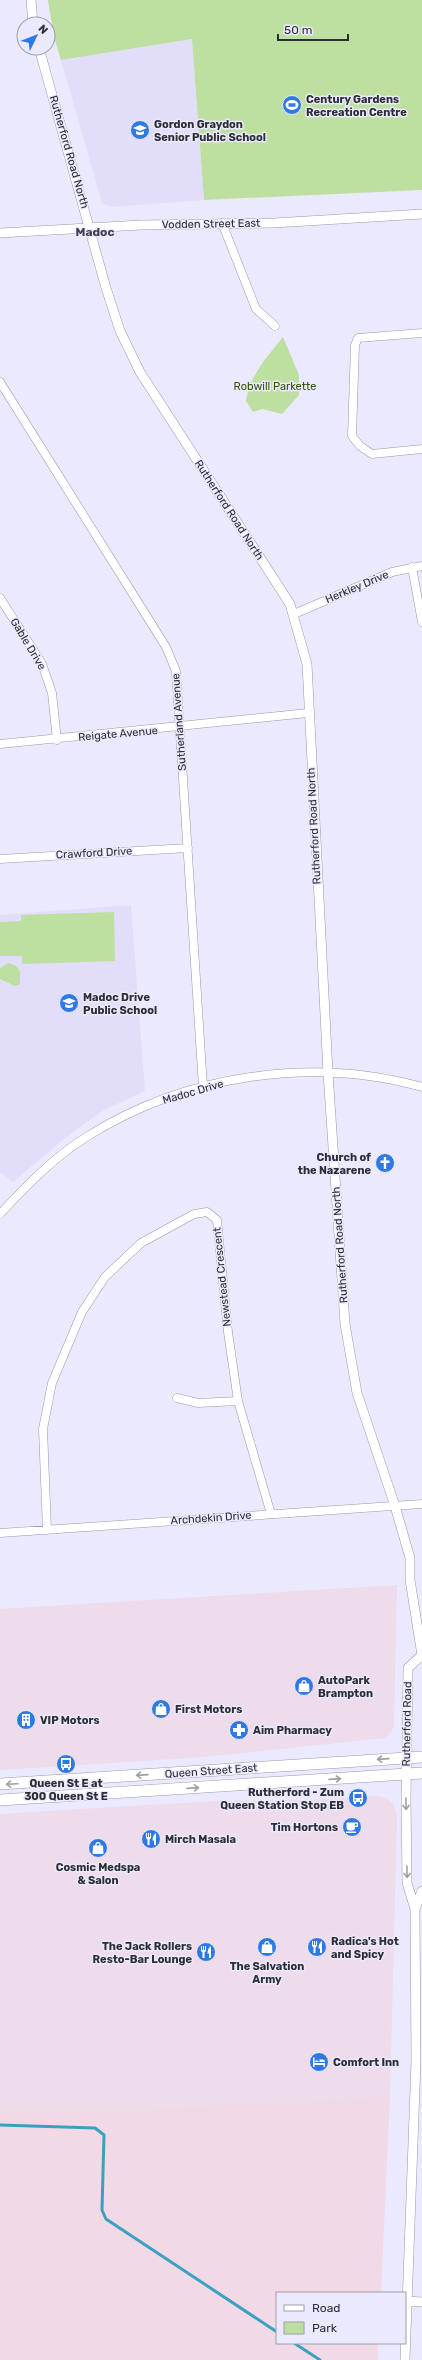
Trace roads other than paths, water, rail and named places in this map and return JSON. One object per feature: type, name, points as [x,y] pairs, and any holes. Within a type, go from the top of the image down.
[{"type":"main road","name":"Queen Street East","points":[[0,1784],[422,1756]]},
{"type":"main road","name":"Queen Street East","points":[[0,1800],[422,1773]]},
{"type":"street","points":[[31,0],[32,16]]},
{"type":"street","name":"Rutherford Road North","points":[[41,56],[120,331],[140,372],[290,604],[307,664],[308,713],[328,1073],[345,1324],[357,1392],[395,1506],[410,1558],[410,1580],[422,1655]]},
{"type":"street","name":"Vodden Street East","points":[[0,234],[90,228],[222,223],[274,223],[422,214]]},
{"type":"street","points":[[222,223],[256,309],[275,326]]},
{"type":"street","points":[[422,333],[358,338],[355,345],[352,436],[360,446],[372,454],[422,449]]},
{"type":"street","name":"Sutherland Avenue","points":[[0,382],[166,647],[176,671],[203,1087]]},
{"type":"street","name":"Herkley Drive","points":[[294,614],[392,572],[422,566]]},
{"type":"street","points":[[412,567],[422,622]]},
{"type":"street","name":"Gable Drive","points":[[0,598],[42,664],[52,693],[58,740]]},
{"type":"street","name":"Reigate Avenue","points":[[0,744],[180,728],[308,713]]},
{"type":"street","name":"Crawford Drive","points":[[0,859],[188,848]]},
{"type":"street","name":"Madoc Drive","points":[[0,1214],[23,1189],[88,1136],[157,1102],[203,1087],[255,1076],[328,1073],[399,1081],[422,1088]]},
{"type":"street","name":"Newstead Crescent","points":[[47,1530],[43,1429],[52,1383],[82,1312],[106,1276],[141,1243],[194,1214],[207,1212],[216,1220],[228,1332],[238,1401],[271,1514]]},
{"type":"street","points":[[178,1398],[198,1404],[238,1401]]},
{"type":"street","name":"Archdekin Drive","points":[[0,1533],[422,1504]]},
{"type":"street","name":"Rutherford Road","points":[[415,1909],[408,1883],[408,1668],[422,1655]]},
{"type":"street","points":[[406,2330],[416,2068],[415,1909],[422,1891]]},
{"type":"street","points":[[407,2301],[422,2302]]},
{"type":"street","points":[[405,2360],[406,2344]]},
{"type":"waterway","points":[[0,2125],[95,2128],[104,2135],[102,2210],[106,2219],[276,2331]]},
{"type":"waterway","points":[[296,2344],[320,2360]]},
{"type":"place","name":"Century Gardens Recreation Centre","points":[[292,105]]},
{"type":"place","name":"Gordon Graydon Senior Public School","points":[[140,130]]},
{"type":"place","name":"Madoc Drive Public School","points":[[69,1003]]},
{"type":"place","name":"Church of the Nazarene","points":[[385,1163]]},
{"type":"place","name":"AutoPark Brampton","points":[[304,1686]]},
{"type":"place","name":"First Motors","points":[[161,1709]]},
{"type":"place","name":"VIP Motors","points":[[26,1720]]},
{"type":"place","name":"Aim Pharmacy","points":[[239,1730]]},
{"type":"place","name":"Queen St E at 300 Queen St E","points":[[66,1764]]},
{"type":"place","name":"Rutherford - Zum Queen Station Stop EB","points":[[358,1798]]},
{"type":"place","name":"Tim Hortons","points":[[352,1827]]},
{"type":"place","name":"Mirch Masala","points":[[151,1839]]},
{"type":"place","name":"Cosmic Medspa & Salon","points":[[98,1848]]},
{"type":"place","name":"The Salvation Army","points":[[267,1947]]},
{"type":"place","name":"Radica's Hot and Spicy","points":[[317,1947]]},
{"type":"place","name":"The Jack Rollers Resto-Bar Lounge","points":[[206,1952]]},
{"type":"place","name":"Comfort Inn","points":[[319,2062]]},
{"type":"district","name":"Madoc","points":[[95,232]]},
{"type":"park label","name":"Robwill Parkette","points":[[275,386]]}]
